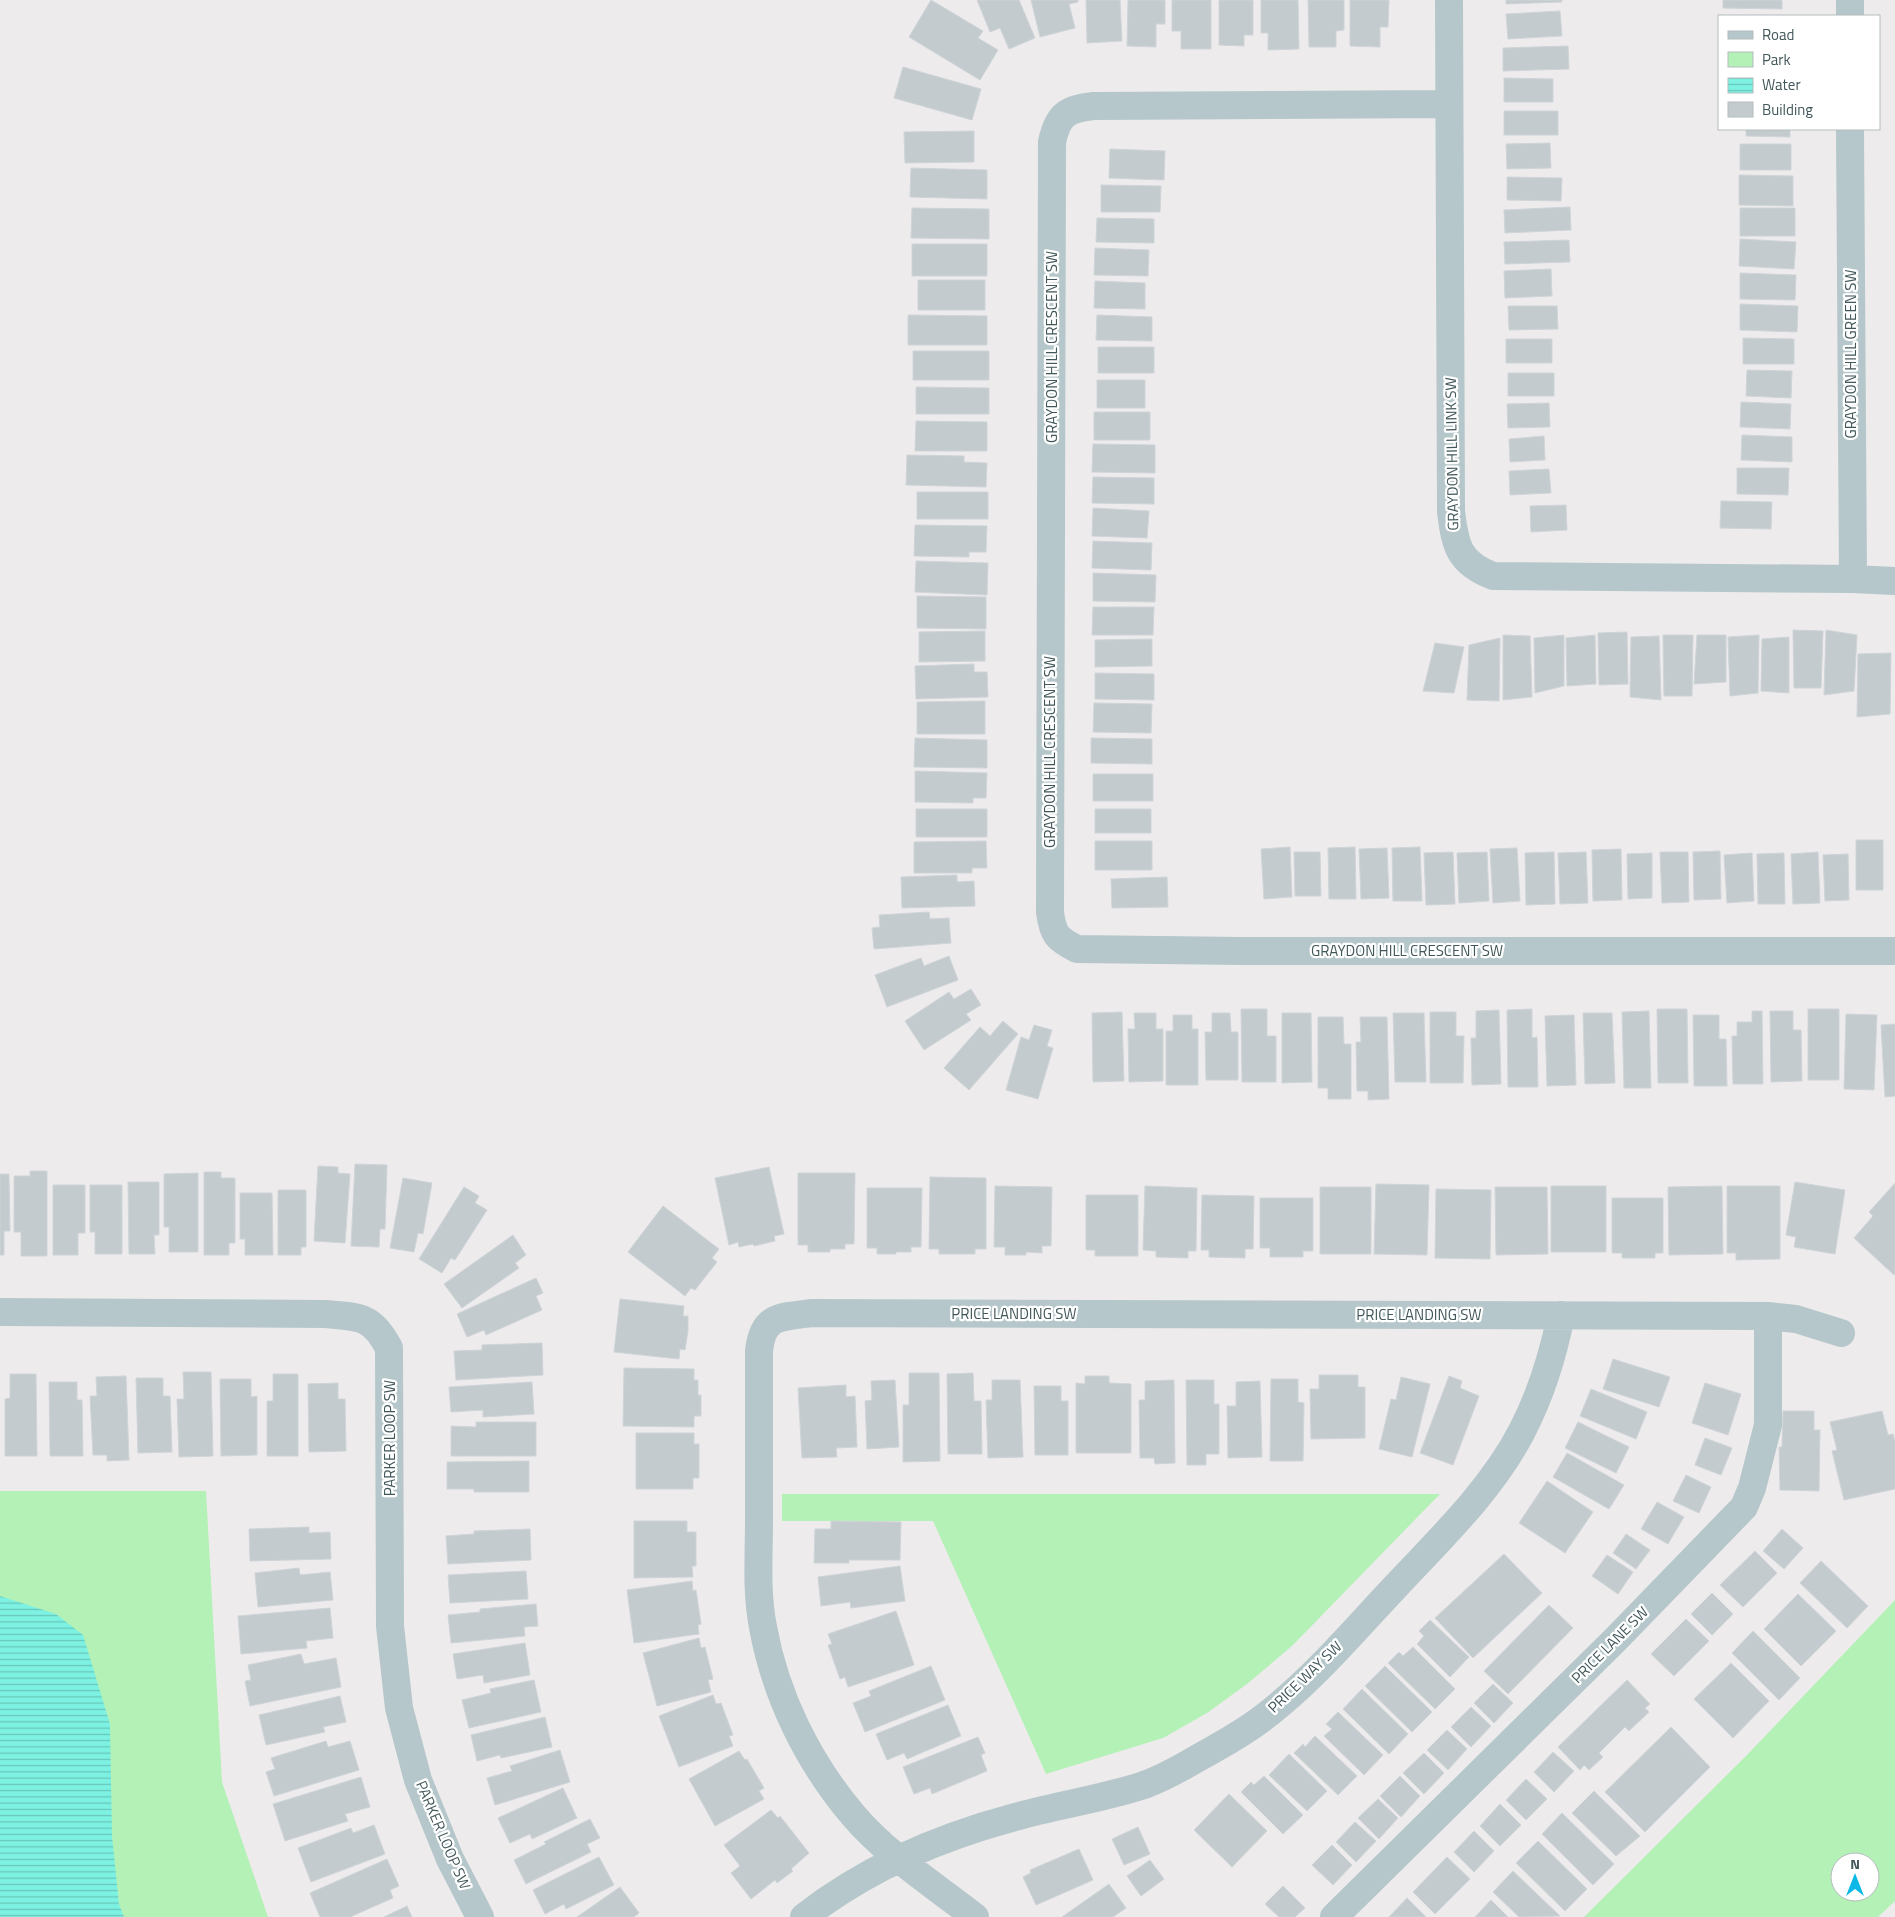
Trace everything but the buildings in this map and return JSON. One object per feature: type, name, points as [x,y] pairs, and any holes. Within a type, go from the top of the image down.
[{"type":"street","name":"GRAYDON HILL LINK SW","points":[[1449,0],[1451,511],[1453,536],[1462,554],[1475,569],[1493,576],[1895,581]]},
{"type":"street","points":[[1850,0],[1850,15]]},
{"type":"street","name":"GRAYDON HILL CRESCENT SW","points":[[1449,104],[1094,106],[1076,108],[1064,114],[1056,126],[1052,142],[1050,912],[1052,931],[1062,941],[1077,949],[1242,951],[1895,950]]},
{"type":"street","name":"GRAYDON HILL GREEN SW","points":[[1850,130],[1853,579]]},
{"type":"street","name":"PARKER LOOP SW","points":[[0,1312],[325,1314],[360,1318],[379,1329],[389,1348],[390,1626],[399,1708],[418,1780],[450,1859],[480,1917]]},
{"type":"street","name":"PRICE LANDING SW","points":[[975,1917],[899,1859],[853,1815],[807,1748],[785,1706],[771,1664],[762,1625],[759,1580],[759,1351],[761,1333],[771,1322],[812,1313],[1768,1316],[1796,1319],[1840,1333]]},
{"type":"street","name":"PRICE WAY SW","points":[[804,1917],[855,1881],[899,1859],[947,1840],[1016,1817],[1145,1785],[1212,1750],[1248,1728],[1279,1705],[1308,1678],[1443,1537],[1502,1464],[1522,1432],[1539,1394],[1552,1360],[1562,1315]]},
{"type":"street","name":"PRICE LANE SW","points":[[1334,1917],[1615,1640],[1744,1507],[1752,1488],[1768,1425],[1768,1316]]},
{"type":"green space","points":[[0,1491],[206,1491],[222,1782],[268,1917],[0,1917]]},
{"type":"green space","points":[[782,1494],[1440,1494],[1292,1646],[1247,1684],[1207,1713],[1163,1738],[1046,1774],[933,1521],[782,1521]]},
{"type":"green space","points":[[1895,1600],[1895,1901],[1878,1917],[1584,1917],[1747,1755]]},
{"type":"water","points":[[0,1596],[56,1614],[83,1635],[110,1724],[112,1836],[119,1904],[124,1917],[0,1917]]}]
